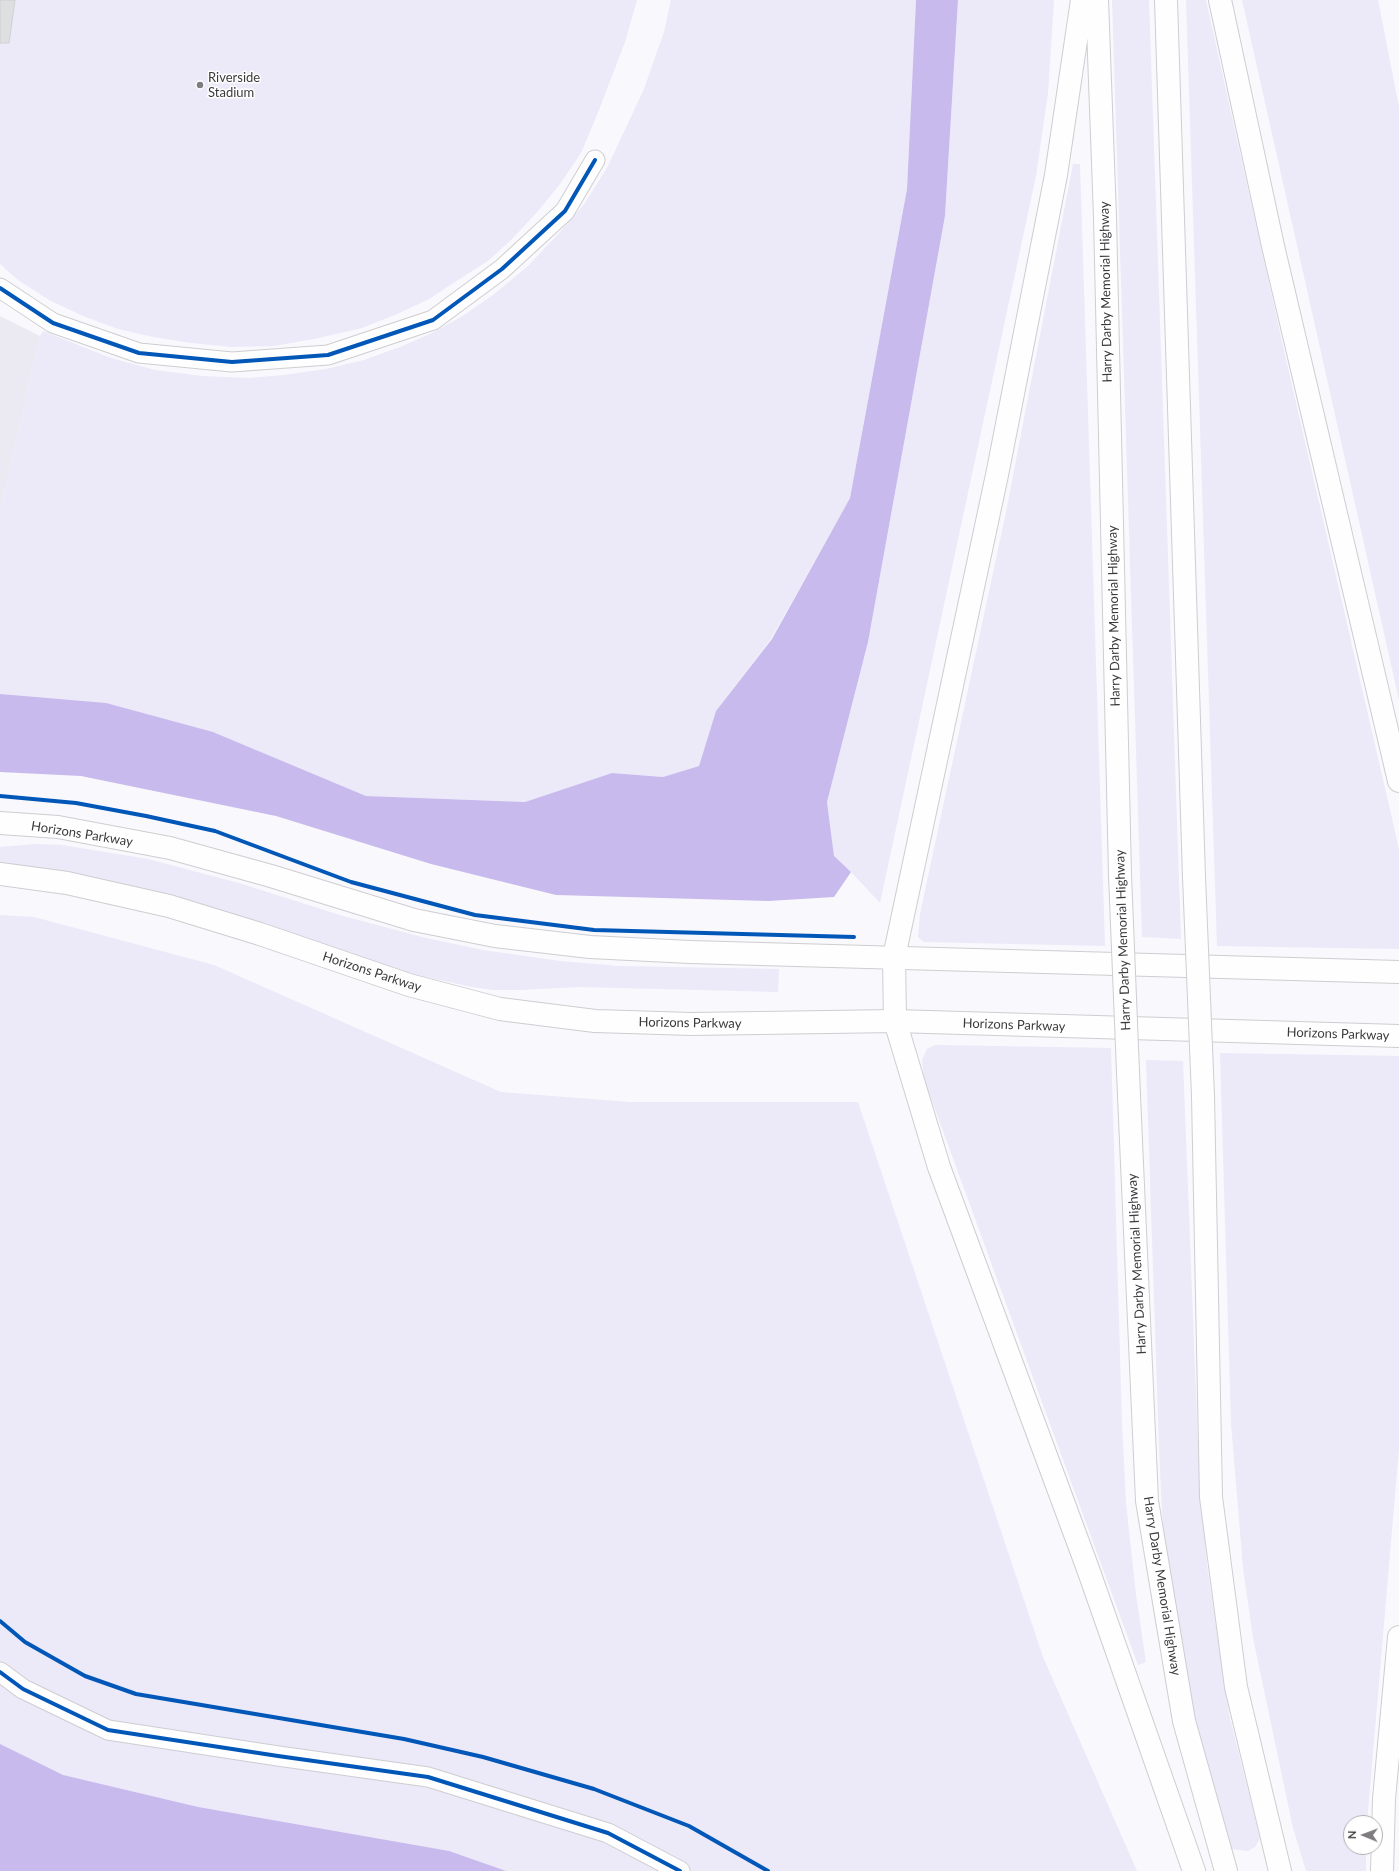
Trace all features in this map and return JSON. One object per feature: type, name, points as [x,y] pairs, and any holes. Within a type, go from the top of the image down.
[{"type":"main road","points":[[1082,0],[1053,190],[997,475],[894,957],[895,1021],[939,1167],[1085,1561],[1194,1871]]},
{"type":"main road","name":"Harry Darby Memorial Highway","points":[[1097,0],[1105,217],[1120,875],[1148,1501],[1184,1721],[1226,1871]]},
{"type":"main road","points":[[1166,0],[1194,877],[1203,1096],[1211,1496],[1236,1687],[1280,1871]]},
{"type":"main road","points":[[1220,0],[1273,246],[1399,781]]},
{"type":"main road","name":"Horizons Parkway","points":[[0,822],[58,828],[170,848],[271,876],[414,920],[495,936],[590,947],[682,952],[1399,972]]},
{"type":"main road","name":"Horizons Parkway","points":[[0,874],[67,883],[169,906],[260,934],[409,986],[500,1009],[595,1021],[692,1024],[895,1021],[1399,1036]]},
{"type":"main road","points":[[1382,1871],[1384,1799],[1399,1637]]},
{"type":"street","points":[[0,288],[53,323],[139,353],[232,362],[328,355],[433,320],[502,270],[565,212],[595,160]]},
{"type":"street","points":[[0,1672],[23,1689],[108,1730],[428,1777],[608,1833],[680,1871]]},
{"type":"shaded area","points":[[0,0],[637,0],[625,42],[581,153],[560,184],[538,211],[513,238],[489,260],[429,299],[362,328],[274,346],[232,347],[153,337],[118,329],[83,316],[49,300],[18,280],[0,264]]},
{"type":"shaded area","points":[[671,0],[916,0],[907,189],[850,498],[771,639],[716,711],[699,766],[663,777],[612,773],[525,802],[366,796],[213,732],[0,694],[0,512],[40,336],[43,331],[111,358],[155,370],[202,376],[249,378],[326,369],[364,360],[430,334],[461,317],[493,295],[528,266],[585,203],[608,166],[644,89],[664,32]]},
{"type":"shaded area","points":[[916,0],[958,0],[945,216],[868,642],[827,802],[834,856],[851,872],[834,897],[768,901],[556,895],[431,864],[276,816],[81,776],[0,772],[0,694],[106,703],[213,732],[366,796],[525,802],[612,773],[663,777],[699,766],[716,711],[772,639],[850,498],[907,189]]},
{"type":"shaded area","points":[[958,0],[1054,0],[1048,93],[1036,176],[880,903],[851,872],[834,857],[827,802],[868,642],[945,216]]},
{"type":"shaded area","points":[[1112,0],[1149,0],[1181,939],[1142,937]]},
{"type":"shaded area","points":[[1186,0],[1206,0],[1285,355],[1399,849],[1399,949],[1217,946]]},
{"type":"shaded area","points":[[1242,0],[1378,0],[1399,107],[1399,700]]},
{"type":"shaded area","points":[[1073,164],[1080,164],[1105,946],[924,942],[918,937],[920,914],[1006,512]]},
{"type":"shaded area","points":[[0,316],[40,336],[0,512]]},
{"type":"shaded area","points":[[34,844],[62,845],[148,859],[239,883],[343,916],[426,938],[483,950],[560,961],[619,966],[779,969],[778,992],[580,987],[493,990],[472,987],[412,974],[210,910],[0,866],[0,847]]},
{"type":"shaded area","points":[[0,915],[34,917],[214,965],[501,1092],[630,1102],[858,1102],[1043,1657],[1137,1871],[0,1871]]},
{"type":"shaded area","points":[[935,1045],[1111,1048],[1122,1424],[1126,1503],[1136,1595],[1146,1662],[1138,1665],[924,1079],[922,1060],[927,1049]]},
{"type":"shaded area","points":[[1220,1053],[1399,1056],[1399,1448],[1368,1815],[1343,1815],[1343,1855],[1366,1855],[1366,1871],[1306,1871],[1293,1828],[1253,1638],[1243,1568],[1231,1423]]},
{"type":"shaded area","points":[[1146,1060],[1183,1061],[1198,1446],[1207,1565],[1229,1714],[1260,1838],[1255,1847],[1248,1851],[1231,1849],[1193,1724],[1167,1562],[1162,1513],[1159,1447]]},
{"type":"shaded area","points":[[0,1744],[63,1775],[198,1807],[449,1851],[506,1871],[0,1871]]},
{"type":"building","points":[[0,0],[15,0],[9,43],[0,43]]},
{"type":"cycle path","points":[[0,288],[53,323],[139,353],[232,362],[328,355],[433,320],[502,269],[565,211],[595,160]]},
{"type":"cycle path","points":[[0,796],[76,803],[215,831],[351,882],[475,915],[594,930],[854,937]]},
{"type":"cycle path","points":[[0,1621],[25,1642],[85,1676],[136,1694],[404,1739],[483,1757],[594,1789],[689,1826],[768,1871]]},
{"type":"cycle path","points":[[0,1672],[23,1689],[108,1730],[428,1777],[608,1833],[680,1871]]},
{"type":"place","name":"Riverside Stadium","points":[[200,85]]}]
